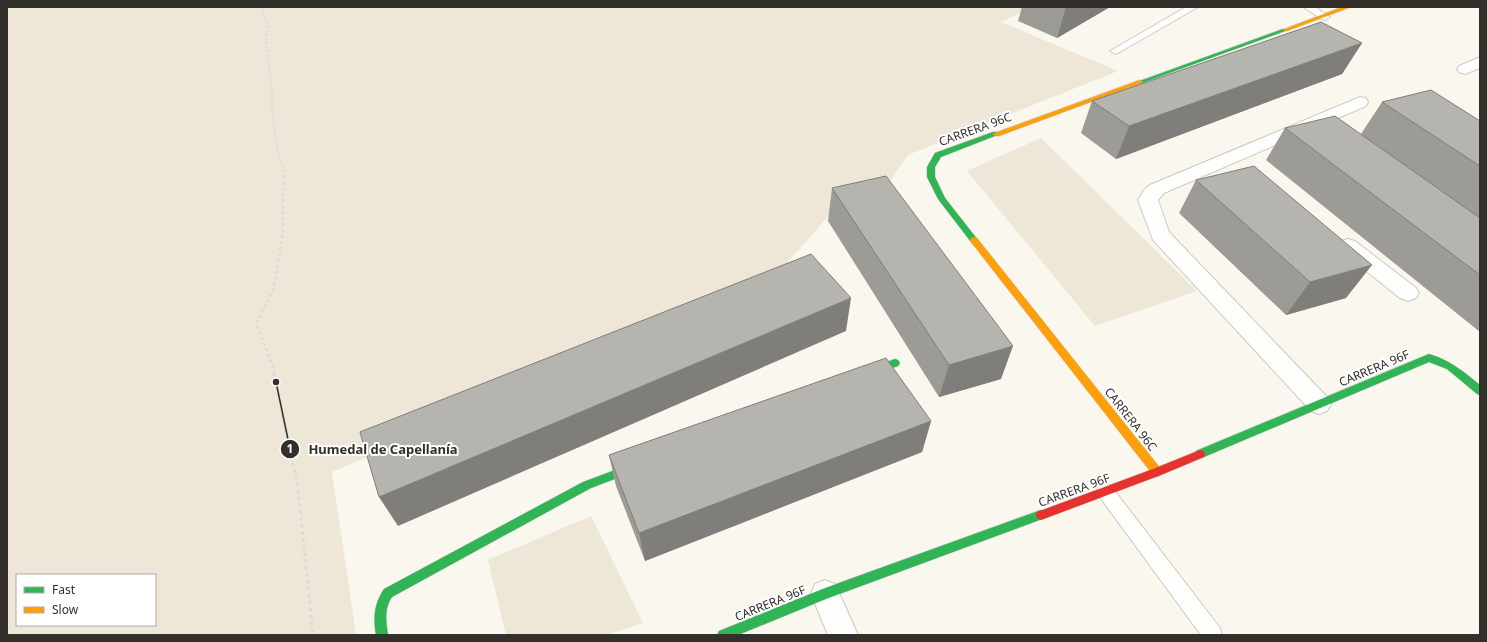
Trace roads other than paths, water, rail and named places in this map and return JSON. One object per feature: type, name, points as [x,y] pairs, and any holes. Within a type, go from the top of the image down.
[{"type":"street","name":"CARRERA 96C","points":[[1158,472],[942,199],[929,174],[930,164],[938,155],[1325,17],[1348,7]]},
{"type":"street","points":[[1465,69],[1480,62]]},
{"type":"street","points":[[1319,404],[1160,235],[1148,200],[1151,194],[1158,189],[1360,102]]},
{"type":"street","points":[[1233,156],[1252,171]]},
{"type":"street","points":[[1333,235],[1408,294]]},
{"type":"street","name":"CARRERA 96F","points":[[723,635],[825,594],[1158,472],[1429,358],[1436,358],[1444,362],[1480,391]]},
{"type":"street","points":[[851,380],[895,362]]},
{"type":"street","points":[[382,635],[378,611],[382,601],[388,593],[587,485],[653,459]]},
{"type":"street","points":[[825,594],[843,635]]},
{"type":"lane","points":[[1115,51],[1193,7]]},
{"type":"lane","points":[[1308,7],[1325,17]]},
{"type":"lane","points":[[1105,491],[1213,635]]},
{"type":"place","name":"Humedal de Capellanía","points":[[276,382]]}]
